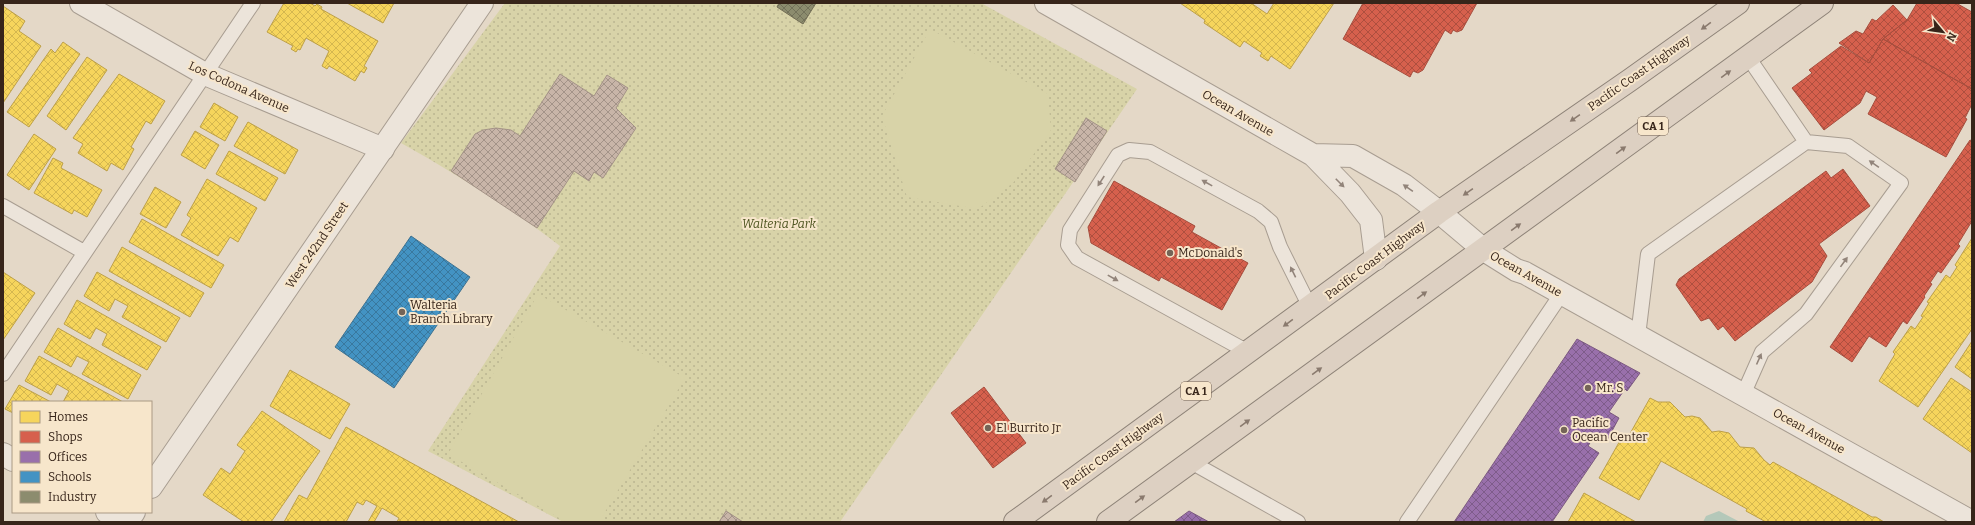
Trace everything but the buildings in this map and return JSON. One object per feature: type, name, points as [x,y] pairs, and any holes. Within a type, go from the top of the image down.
[{"type":"highway","name":"Pacific Coast Highway","points":[[1015,522],[1439,212],[1630,80],[1738,3]]},
{"type":"highway","name":"CA 1","points":[[1108,522],[1822,3]]},
{"type":"street","name":"Los Codona Avenue","points":[[81,3],[205,74],[382,149]]},
{"type":"street","name":"West 242nd Street","points":[[152,486],[482,3]]},
{"type":"street","name":"Ocean Avenue","points":[[1046,3],[1313,155],[1353,156],[1404,185],[1484,250],[1516,270],[1562,293],[1972,522]]},
{"type":"street","points":[[1313,155],[1350,193],[1371,220],[1376,259]]},
{"type":"street","points":[[3,454],[12,459]]},
{"type":"street","points":[[109,513],[126,522],[133,513]]},
{"type":"lane","points":[[3,374],[253,3]]},
{"type":"lane","points":[[1748,57],[1806,142]]},
{"type":"lane","points":[[1638,336],[1648,254],[1806,142],[1848,146],[1901,183],[1806,314],[1762,352],[1743,394]]},
{"type":"lane","points":[[1248,352],[1077,258],[1068,246],[1070,230],[1118,154],[1129,150],[1150,152],[1258,211],[1271,222],[1280,247],[1310,307]]},
{"type":"lane","points":[[3,206],[84,252]]},
{"type":"lane","points":[[1407,522],[1562,293]]},
{"type":"lane","points":[[1190,462],[1298,522]]},
{"type":"green space","name":"Walteria Park","points":[[505,3],[981,3],[1137,89],[840,522],[563,522],[428,451],[560,246],[522,218],[482,192],[401,143]]},
{"type":"green space","points":[[930,29],[1048,94],[1051,130],[1013,183],[978,209],[907,197],[882,116]]},
{"type":"green space","points":[[538,294],[685,378],[599,522],[566,522],[448,454]]},
{"type":"shaded area","points":[[1719,511],[1740,522],[1703,522],[1706,516]]},
{"type":"place","name":"McDonald's","points":[[1170,253]]},
{"type":"place","name":"Walteria Branch Library","points":[[402,312]]},
{"type":"place","name":"Mr. S","points":[[1588,388]]},
{"type":"place","name":"El Burrito Jr","points":[[988,428]]},
{"type":"place","name":"Pacific Ocean Center","points":[[1564,430]]}]
